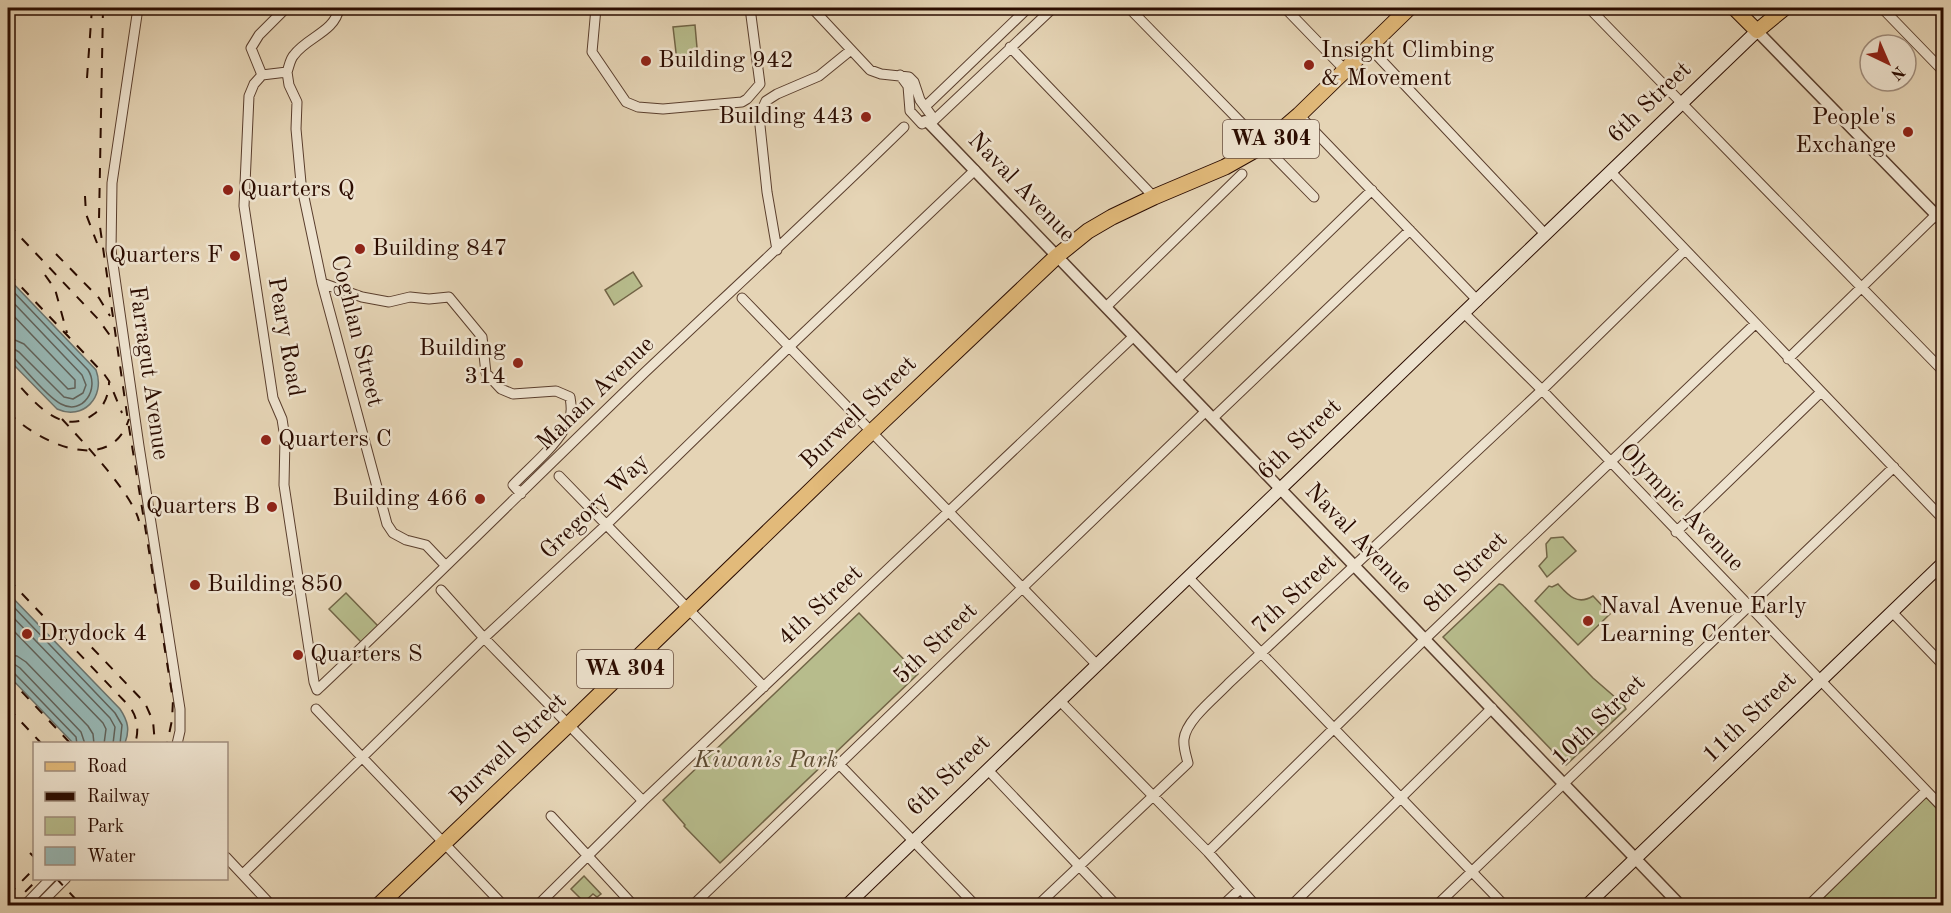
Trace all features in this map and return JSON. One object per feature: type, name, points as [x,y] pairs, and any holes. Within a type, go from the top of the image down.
[{"type":"highway","name":"Burwell Street","points":[[378,906],[1057,256],[1101,222],[1226,167],[1264,145],[1299,115],[1409,8]]},
{"type":"main road","points":[[1734,8],[1757,31]]},
{"type":"main road","name":"6th Street","points":[[846,906],[1757,31],[1785,8]]},
{"type":"main road","name":"11th Street","points":[[1586,906],[1944,562]]},
{"type":"street","name":"Farragut Avenue","points":[[138,8],[112,183],[111,250],[180,709],[177,742]]},
{"type":"street","points":[[286,8],[259,35],[251,48],[262,75],[286,72],[293,55],[333,22],[339,8]]},
{"type":"street","points":[[596,8],[592,52],[626,102],[638,107],[663,109],[742,102],[760,84],[750,8]]},
{"type":"street","points":[[812,8],[870,70],[881,74],[909,77],[917,90],[915,109],[927,121]]},
{"type":"street","points":[[929,103],[1025,8]]},
{"type":"street","points":[[927,121],[1053,8]]},
{"type":"street","points":[[1130,8],[1314,197]]},
{"type":"street","points":[[1285,8],[1345,70]]},
{"type":"street","points":[[1589,8],[1944,372]]},
{"type":"street","points":[[1882,8],[1944,72]]},
{"type":"street","points":[[1757,31],[1941,215],[1788,359]]},
{"type":"street","points":[[1010,47],[1154,197]]},
{"type":"street","points":[[1369,47],[1546,235]]},
{"type":"street","points":[[777,249],[767,192],[759,116],[766,100],[819,76],[852,50]]},
{"type":"street","name":"Coghlan Street","points":[[286,72],[297,102],[296,129],[301,183],[322,283],[387,524],[393,533],[406,540],[426,545],[446,566]]},
{"type":"street","name":"Peary Road","points":[[262,75],[254,84],[249,96],[244,178],[246,220],[273,398],[282,419],[285,438],[284,485],[317,690]]},
{"type":"street","points":[[900,75],[908,86],[910,111],[927,121]]},
{"type":"street","points":[[1299,115],[1478,301]]},
{"type":"street","name":"Naval Avenue","points":[[927,121],[1681,906]]},
{"type":"street","name":"Mahan Avenue","points":[[317,690],[640,377],[904,128]]},
{"type":"street","name":"Gregory Way","points":[[243,874],[484,638],[607,524],[789,346],[975,170]]},
{"type":"street","points":[[1611,172],[1944,520]]},
{"type":"street","points":[[1106,307],[1242,174]]},
{"type":"street","points":[[1176,380],[1372,190]]},
{"type":"street","name":"5th Street","points":[[692,906],[1022,588],[1410,230]]},
{"type":"street","name":"7th Street","points":[[1037,906],[1188,763],[1183,742],[1189,725],[1260,653],[1542,390],[1685,250]]},
{"type":"street","points":[[322,283],[362,297],[389,302],[410,297],[429,299],[449,297],[482,337],[486,373],[501,389],[513,394],[556,391],[570,397],[572,408],[569,420],[556,440],[513,485],[521,494]]},
{"type":"street","points":[[742,298],[1097,665]]},
{"type":"street","name":"Olympic Avenue","points":[[1464,314],[1542,390],[1944,809]]},
{"type":"street","name":"8th Street","points":[[1208,852],[1425,639],[1755,324]]},
{"type":"street","name":"4th Street","points":[[537,906],[643,801],[1134,336]]},
{"type":"street","points":[[1676,531],[1821,392]]},
{"type":"street","name":"10th Street","points":[[1436,906],[1747,605],[1894,467]]},
{"type":"street","points":[[559,476],[764,687]]},
{"type":"street","points":[[1189,578],[1505,906]]},
{"type":"street","points":[[441,590],[484,638],[643,801]]},
{"type":"street","points":[[1892,612],[1944,666]]},
{"type":"street","points":[[1060,701],[1208,852],[1256,906]]},
{"type":"street","points":[[1291,906],[1492,708]]},
{"type":"street","points":[[316,709],[504,906]]},
{"type":"street","points":[[839,764],[976,906]]},
{"type":"street","points":[[988,770],[1117,906]]},
{"type":"street","points":[[1808,906],[1926,791]]},
{"type":"street","points":[[551,816],[634,906]]},
{"type":"street","points":[[228,859],[272,906]]},
{"type":"street","points":[[24,906],[50,880]]},
{"type":"street","points":[[38,906],[65,880]]},
{"type":"street","points":[[1222,906],[1240,889]]},
{"type":"green space","points":[[695,25],[698,59],[677,61],[673,27]]},
{"type":"green space","points":[[633,272],[642,286],[614,305],[605,290]]},
{"type":"green space","points":[[1563,537],[1576,551],[1547,577],[1539,566],[1547,557],[1546,544],[1551,538]]},
{"type":"green space","points":[[1499,584],[1503,585],[1626,709],[1566,765],[1443,637]]},
{"type":"green space","points":[[1558,584],[1573,598],[1582,600],[1593,596],[1610,614],[1578,645],[1535,601],[1549,586]]},
{"type":"green space","points":[[346,593],[378,626],[361,642],[329,609]]},
{"type":"green space","name":"Kiwanis Park","points":[[859,613],[918,674],[720,863],[684,826],[663,800]]},
{"type":"green space","points":[[1926,797],[1943,815],[1943,905],[1815,906]]},
{"type":"green space","points":[[584,876],[601,894],[597,897],[593,894],[584,902],[571,889]]},
{"type":"water","points":[[8,278],[96,370],[98,389],[90,404],[83,409],[67,412],[57,409],[8,359]]},
{"type":"water","name":"Drydock 4","points":[[8,593],[120,709],[127,726],[125,742],[72,742],[8,675]]},
{"type":"railway","points":[[87,78],[92,8]]},
{"type":"railway","points":[[103,8],[99,220],[128,421],[173,700],[167,742]]},
{"type":"railway","points":[[85,196],[86,214],[97,243]]},
{"type":"railway","points":[[8,224],[98,319],[114,341]]},
{"type":"railway","points":[[56,254],[99,298],[110,316]]},
{"type":"railway","points":[[8,273],[104,374],[122,413]]},
{"type":"railway","points":[[45,275],[55,289],[67,333]]},
{"type":"railway","points":[[8,373],[46,412],[69,422],[81,421],[98,411],[105,400],[109,382]]},
{"type":"railway","points":[[8,412],[36,434],[72,449],[90,450],[106,447],[119,437],[129,419]]},
{"type":"railway","points":[[62,419],[117,482],[135,509],[139,521]]},
{"type":"railway","points":[[8,579],[130,707],[137,725],[135,742]]},
{"type":"railway","points":[[78,633],[145,703],[153,721],[155,742]]},
{"type":"railway","points":[[8,677],[69,742]]},
{"type":"railway","points":[[8,708],[40,742]]},
{"type":"railway","points":[[30,853],[33,856]]},
{"type":"railway","points":[[8,895],[33,870]]},
{"type":"railway","points":[[11,906],[37,880]]},
{"type":"railway","points":[[58,880],[82,906]]},
{"type":"place","name":"Building 942","points":[[646,61]]},
{"type":"place","name":"Insight Climbing & Movement","points":[[1309,65]]},
{"type":"place","name":"Building 443","points":[[866,117]]},
{"type":"place","name":"People's Exchange","points":[[1908,132]]},
{"type":"place","name":"Quarters Q","points":[[228,190]]},
{"type":"place","name":"Building 847","points":[[360,249]]},
{"type":"place","name":"Quarters F","points":[[235,256]]},
{"type":"place","name":"Building 314","points":[[518,363]]},
{"type":"place","name":"Quarters C","points":[[266,440]]},
{"type":"place","name":"Building 466","points":[[480,499]]},
{"type":"place","name":"Quarters B","points":[[272,507]]},
{"type":"place","name":"Building 850","points":[[195,585]]},
{"type":"place","name":"Naval Avenue Early Learning Center","points":[[1588,621]]},
{"type":"place","name":"Drydock 4","points":[[27,634]]},
{"type":"place","name":"Quarters S","points":[[298,655]]}]
